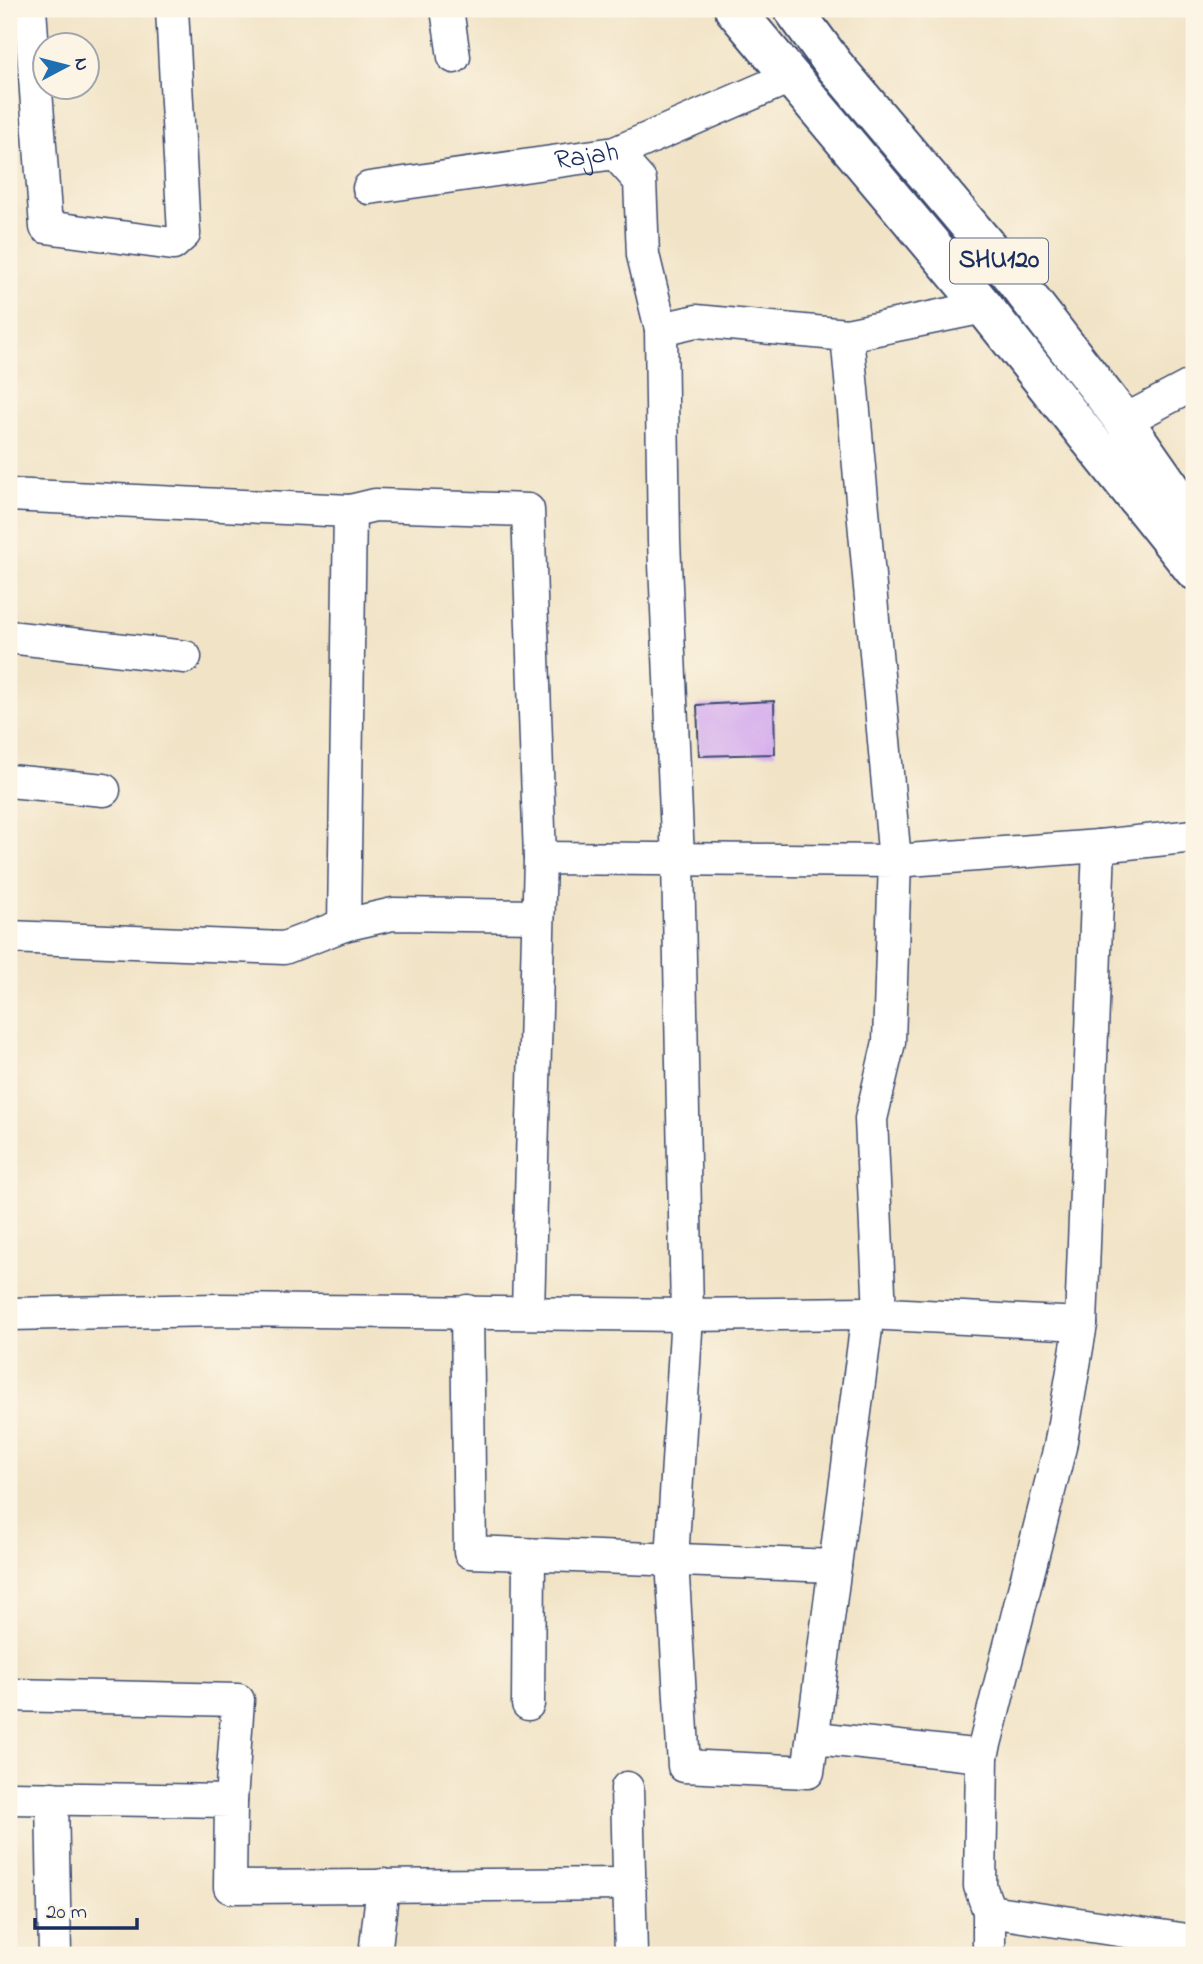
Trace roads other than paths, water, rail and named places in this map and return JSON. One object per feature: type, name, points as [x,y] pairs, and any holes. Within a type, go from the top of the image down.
[{"type":"main road","points":[[734,9],[984,307],[1194,570]]},
{"type":"main road","name":"SHU120","points":[[793,9],[834,65],[1011,275],[1124,421],[1194,520]]},
{"type":"street","points":[[30,9],[46,227],[173,244],[184,234],[172,9]]},
{"type":"street","points":[[447,9],[454,57]]},
{"type":"street","name":"Rajah","points":[[369,188],[615,153],[790,77]]},
{"type":"street","points":[[615,153],[640,181],[643,255],[661,329],[664,541],[678,859],[687,1315],[673,1560],[684,1766],[808,1772],[835,1566],[874,1313],[871,1119],[888,1042],[895,861],[847,335]]},
{"type":"street","points":[[661,329],[696,321],[847,335],[984,307]]},
{"type":"street","points":[[1124,421],[1194,384]]},
{"type":"street","points":[[9,495],[349,510],[376,505],[528,510],[540,858],[528,1311]]},
{"type":"street","points":[[344,925],[349,510]]},
{"type":"street","points":[[9,637],[185,657]]},
{"type":"street","points":[[9,781],[104,790]]},
{"type":"street","points":[[540,858],[895,861],[1194,836]]},
{"type":"street","points":[[989,1955],[989,1912],[980,1886],[982,1756],[1060,1447],[1082,1324],[1099,846]]},
{"type":"street","points":[[9,937],[284,948],[344,925],[393,914],[538,916]]},
{"type":"street","points":[[9,1314],[218,1310],[528,1311],[687,1315],[874,1313],[1082,1324]]},
{"type":"street","points":[[467,1311],[470,1552],[835,1566]]},
{"type":"street","points":[[528,1704],[529,1555]]},
{"type":"street","points":[[9,1695],[238,1700],[231,1801],[230,1887],[629,1884]]},
{"type":"street","points":[[813,1735],[816,1738],[982,1756]]},
{"type":"street","points":[[627,1788],[631,1955]]},
{"type":"street","points":[[9,1798],[231,1801]]},
{"type":"street","points":[[51,1798],[55,1955]]},
{"type":"street","points":[[375,1955],[383,1885]]},
{"type":"street","points":[[989,1912],[1194,1941]]}]
